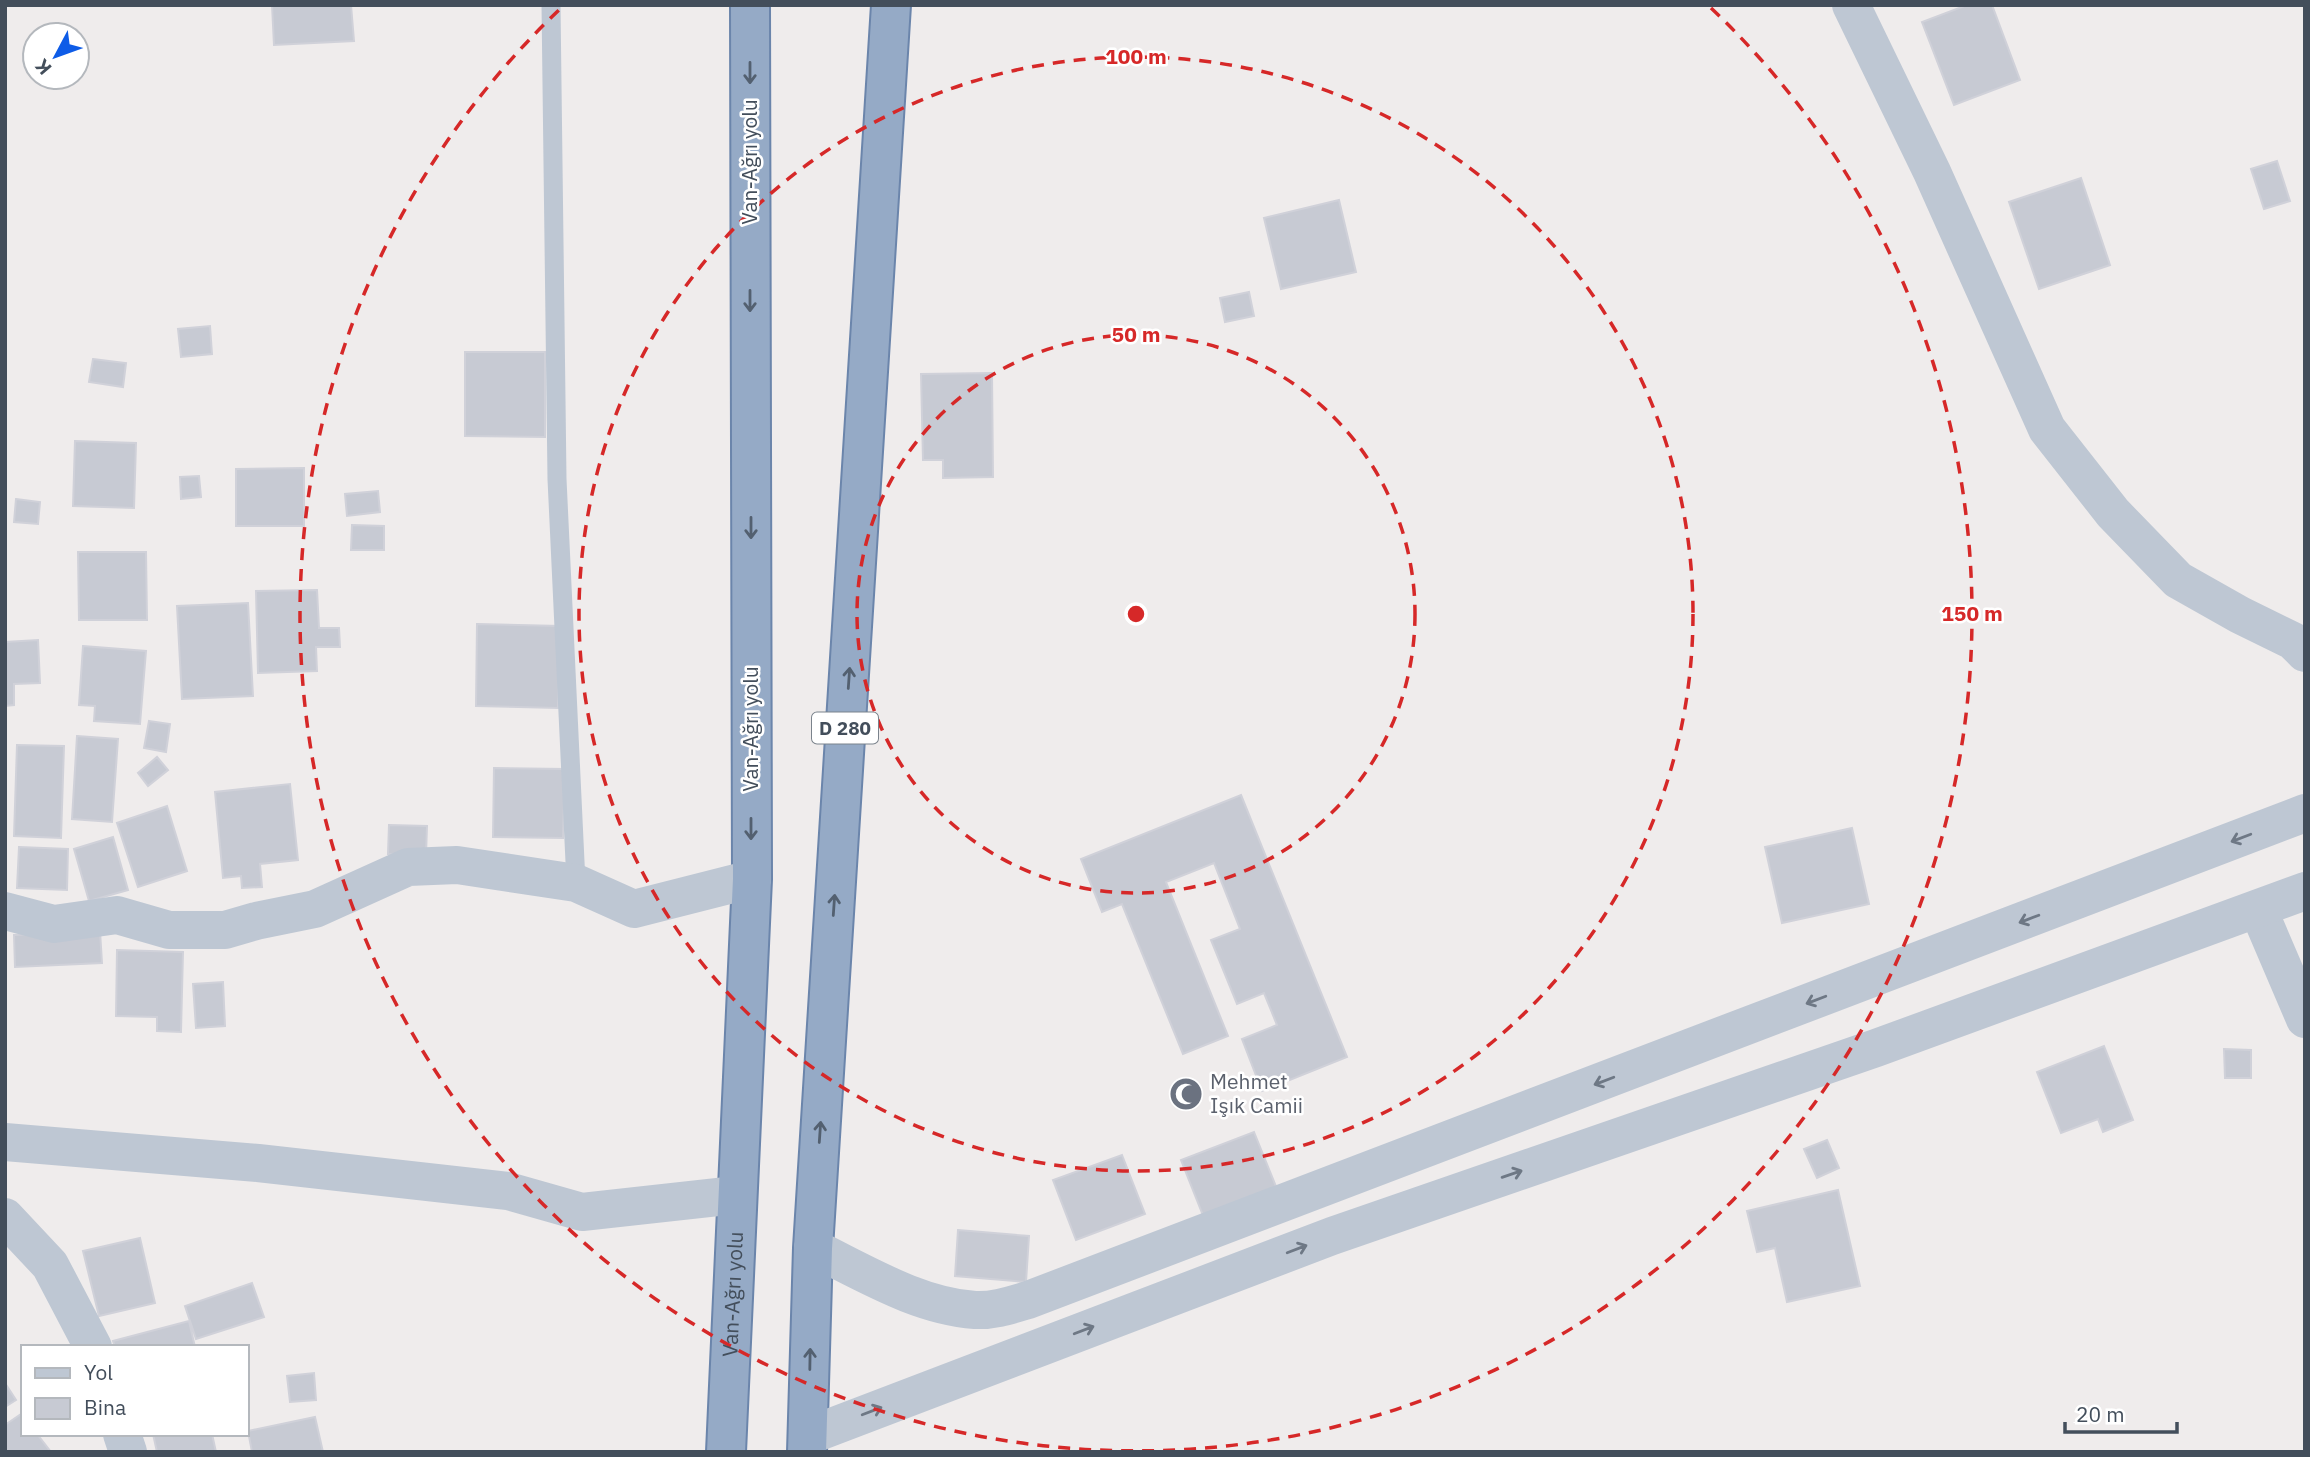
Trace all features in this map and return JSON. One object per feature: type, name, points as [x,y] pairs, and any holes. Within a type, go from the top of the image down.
[{"type":"highway","name":"Van-Ağrı yolu","points":[[726,1452],[752,879],[750,5]]},
{"type":"highway","name":"D 280","points":[[808,1444],[813,1248],[891,5]]},
{"type":"street","points":[[1851,5],[1932,172],[2047,429],[2113,513],[2178,580],[2293,641],[2305,653]]},
{"type":"street","points":[[813,1248],[900,1290],[942,1304],[975,1310],[1000,1308],[1028,1300],[2305,813]]},
{"type":"street","points":[[5,911],[54,923],[117,915],[169,930],[225,930],[315,909],[408,867],[457,865],[576,883],[634,909],[752,879]]},
{"type":"street","points":[[808,1444],[1332,1236],[1876,1048],[2305,891]]},
{"type":"street","points":[[2258,909],[2305,1019]]},
{"type":"street","points":[[5,1142],[271,1164],[508,1191],[582,1212],[736,1195]]},
{"type":"street","points":[[5,1217],[50,1265],[92,1345]]},
{"type":"lane","points":[[551,5],[556,480],[576,883]]},
{"type":"building","points":[[272,5],[351,5],[354,41],[274,45]]},
{"type":"building","points":[[1967,5],[1992,5],[2020,80],[1954,105],[1922,22]]},
{"type":"building","points":[[2277,161],[2290,201],[2264,209],[2251,169]]},
{"type":"building","points":[[2081,178],[2110,265],[2039,289],[2009,202]]},
{"type":"building","points":[[1339,200],[1356,272],[1281,289],[1264,218]]},
{"type":"building","points":[[1249,292],[1254,316],[1225,322],[1220,298]]},
{"type":"building","points":[[210,326],[212,354],[181,357],[178,329]]},
{"type":"building","points":[[465,352],[545,352],[545,437],[465,436]]},
{"type":"building","points":[[93,359],[126,363],[123,387],[89,382]]},
{"type":"building","points":[[992,373],[993,477],[943,478],[943,460],[923,460],[921,374]]},
{"type":"building","points":[[75,441],[136,443],[134,508],[73,506]]},
{"type":"building","points":[[304,468],[304,526],[236,526],[236,469]]},
{"type":"building","points":[[199,476],[201,497],[181,499],[180,477]]},
{"type":"building","points":[[378,491],[380,512],[347,516],[345,494]]},
{"type":"building","points":[[16,499],[40,502],[38,524],[14,522]]},
{"type":"building","points":[[352,525],[384,526],[384,550],[351,550]]},
{"type":"building","points":[[78,552],[146,552],[147,620],[79,620]]},
{"type":"building","points":[[317,590],[319,628],[339,628],[340,647],[316,647],[317,671],[258,673],[256,591]]},
{"type":"building","points":[[248,603],[253,696],[182,699],[177,606]]},
{"type":"building","points":[[477,624],[560,626],[558,708],[476,706]]},
{"type":"building","points":[[38,640],[40,683],[14,684],[14,705],[5,706],[5,642]]},
{"type":"building","points":[[83,646],[146,651],[140,724],[94,721],[95,706],[79,705]]},
{"type":"building","points":[[149,721],[170,724],[166,752],[144,748]]},
{"type":"building","points":[[77,736],[118,739],[112,822],[72,819]]},
{"type":"building","points":[[17,745],[64,746],[61,838],[14,836]]},
{"type":"building","points":[[157,757],[168,770],[148,786],[138,773]]},
{"type":"building","points":[[494,768],[565,769],[563,838],[493,837]]},
{"type":"building","points":[[290,784],[298,860],[260,864],[262,887],[242,888],[241,876],[223,878],[215,792]]},
{"type":"building","points":[[1241,795],[1347,1057],[1262,1091],[1242,1039],[1277,1025],[1264,993],[1237,1004],[1211,940],[1240,929],[1214,863],[1166,882],[1228,1036],[1183,1054],[1122,904],[1102,912],[1081,859]]},
{"type":"building","points":[[167,806],[187,871],[138,887],[117,823]]},
{"type":"building","points":[[389,825],[427,826],[426,855],[388,854]]},
{"type":"building","points":[[1852,828],[1869,904],[1782,923],[1765,847]]},
{"type":"building","points":[[113,837],[128,890],[89,901],[74,849]]},
{"type":"building","points":[[19,847],[68,849],[67,890],[17,888]]},
{"type":"building","points":[[100,931],[102,963],[15,967],[14,935]]},
{"type":"building","points":[[117,950],[183,952],[181,1032],[157,1031],[157,1017],[116,1016]]},
{"type":"building","points":[[223,982],[225,1026],[196,1028],[193,984]]},
{"type":"building","points":[[2104,1046],[2133,1120],[2103,1132],[2098,1119],[2061,1133],[2037,1072]]},
{"type":"building","points":[[2224,1049],[2251,1050],[2251,1078],[2225,1078]]},
{"type":"building","points":[[1254,1132],[1279,1194],[1206,1223],[1181,1160]]},
{"type":"building","points":[[1827,1140],[1839,1168],[1817,1178],[1804,1149]]},
{"type":"building","points":[[1122,1155],[1145,1214],[1076,1240],[1053,1180]]},
{"type":"building","points":[[1838,1190],[1860,1286],[1787,1302],[1775,1248],[1757,1252],[1747,1211]]},
{"type":"building","points":[[958,1230],[1029,1236],[1026,1282],[955,1276]]},
{"type":"building","points":[[140,1238],[155,1303],[99,1316],[83,1251]]},
{"type":"building","points":[[252,1283],[264,1317],[196,1339],[185,1306]]},
{"type":"building","points":[[189,1321],[195,1345],[114,1345],[113,1341]]},
{"type":"building","points":[[314,1373],[316,1400],[290,1402],[287,1376]]},
{"type":"building","points":[[5,1383],[16,1400],[5,1407]]},
{"type":"building","points":[[21,1414],[21,1436],[39,1436],[51,1452],[5,1452],[5,1425]]},
{"type":"building","points":[[315,1417],[323,1452],[252,1452],[248,1431]]},
{"type":"building","points":[[153,1436],[212,1436],[216,1452],[157,1452]]},
{"type":"place","name":"Mehmet Işık Camii","points":[[1186,1094]]}]
